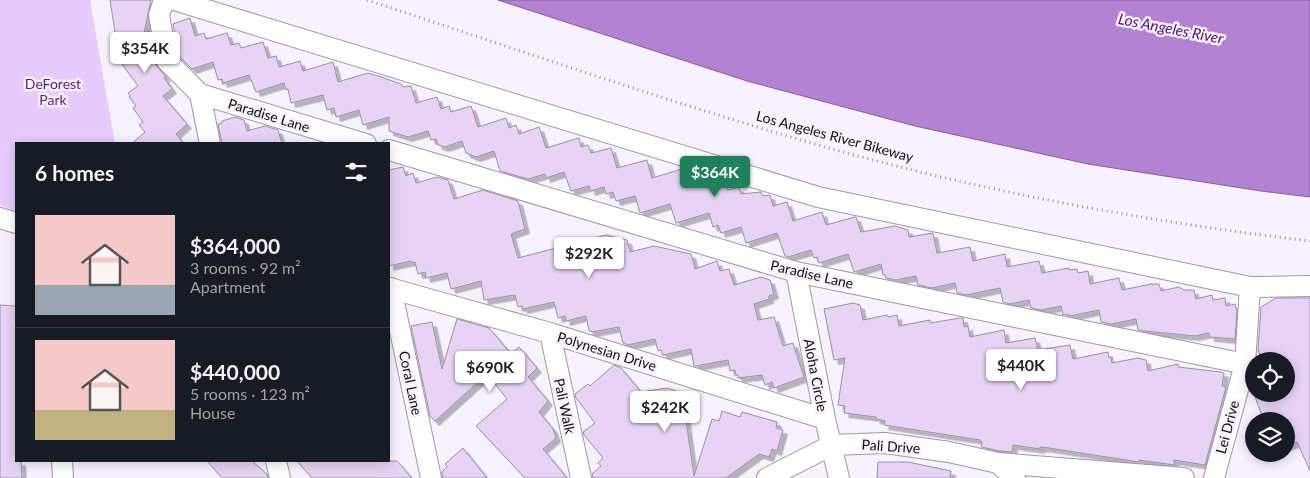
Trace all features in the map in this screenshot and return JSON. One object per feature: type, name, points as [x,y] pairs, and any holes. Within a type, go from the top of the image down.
[{"type":"street","points":[[164,0],[158,15],[167,62],[200,94],[210,142]]},
{"type":"street","points":[[174,0],[818,197],[1250,288],[1310,286]]},
{"type":"street","name":"Paradise Lane","points":[[200,94],[359,142]]},
{"type":"street","name":"Paradise Lane","points":[[390,150],[796,272],[1244,364]]},
{"type":"street","points":[[0,218],[15,223]]},
{"type":"street","name":"Aloha Circle","points":[[796,272],[825,419],[839,478]]},
{"type":"street","name":"Polynesian Drive","points":[[390,288],[550,333],[825,419]]},
{"type":"street","name":"Coral Lane","points":[[390,288],[431,478]]},
{"type":"street","name":"Lei Drive","points":[[1214,478],[1244,364],[1250,288]]},
{"type":"street","name":"Pali Walk","points":[[550,333],[581,478]]},
{"type":"street","name":"Pali Drive","points":[[767,478],[832,445],[884,443],[949,452],[998,463],[1015,478]]},
{"type":"street","points":[[62,462],[63,478]]},
{"type":"street","points":[[276,462],[280,478]]},
{"type":"street","points":[[998,463],[1184,478]]},
{"type":"path","name":"Los Angeles River Bikeway","points":[[367,0],[690,107],[827,148],[974,185],[1100,209],[1263,236],[1310,241]]},
{"type":"green space","name":"DeForest Park","points":[[0,0],[90,0],[115,142],[15,142],[15,211],[0,206]]},
{"type":"water","name":"Los Angeles River","points":[[498,0],[1310,0],[1310,197],[1088,164],[915,126],[747,81]]},
{"type":"building","points":[[110,0],[151,0],[144,33],[150,31],[155,64],[166,77],[164,78],[172,89],[163,96],[187,124],[176,134],[182,142],[133,142],[145,132],[139,125],[143,122],[133,108],[136,106],[128,93],[138,86],[119,58]]},
{"type":"building","points":[[190,18],[195,36],[204,33],[206,39],[227,33],[231,45],[239,43],[241,48],[263,42],[268,58],[276,56],[279,67],[300,61],[303,71],[333,62],[338,82],[368,73],[401,84],[403,87],[411,86],[416,103],[437,97],[441,109],[449,106],[451,112],[471,106],[478,127],[506,118],[509,128],[516,125],[519,134],[539,127],[546,148],[579,138],[581,147],[588,145],[591,153],[611,148],[617,168],[647,160],[652,178],[682,169],[717,181],[719,187],[726,185],[728,190],[739,187],[741,194],[761,192],[763,196],[770,195],[773,206],[787,202],[793,221],[822,212],[826,225],[856,217],[861,232],[895,226],[908,230],[909,237],[933,233],[937,253],[970,247],[973,261],[1005,254],[1007,267],[1039,261],[1042,273],[1069,268],[1069,270],[1077,269],[1078,273],[1088,271],[1090,284],[1119,278],[1122,290],[1159,284],[1161,291],[1179,287],[1184,290],[1194,290],[1196,299],[1212,295],[1213,300],[1225,298],[1226,306],[1235,304],[1237,311],[1235,339],[1210,337],[1209,333],[1195,336],[1138,330],[1136,319],[1111,324],[1101,322],[1099,310],[1070,316],[1068,314],[1063,315],[1061,306],[1041,310],[1031,308],[1029,300],[1010,304],[1003,302],[1000,288],[966,295],[957,293],[955,283],[932,288],[918,285],[916,276],[896,280],[886,278],[883,275],[881,264],[854,272],[848,254],[819,263],[817,257],[814,258],[811,250],[788,257],[785,256],[777,233],[746,243],[741,227],[721,233],[718,225],[713,227],[709,213],[676,223],[670,204],[640,213],[635,196],[616,201],[613,192],[606,194],[604,187],[591,191],[589,186],[571,191],[564,172],[546,178],[545,174],[528,179],[500,171],[494,151],[476,157],[466,153],[462,141],[445,147],[438,145],[436,139],[431,140],[428,131],[408,137],[389,131],[389,117],[363,125],[359,110],[336,117],[334,108],[327,110],[323,95],[291,103],[288,89],[286,90],[284,83],[256,92],[249,75],[223,83],[222,79],[218,80],[213,62],[192,69],[178,55],[173,24]]},
{"type":"building","points":[[235,117],[244,120],[247,131],[265,126],[278,130],[281,142],[222,142],[218,124],[222,123],[222,121]]},
{"type":"building","points":[[403,167],[406,176],[413,173],[416,183],[437,177],[448,180],[454,199],[483,190],[518,201],[525,229],[511,234],[518,258],[606,235],[627,240],[630,252],[654,246],[691,254],[695,269],[717,261],[720,271],[729,269],[734,285],[761,277],[770,280],[774,294],[769,296],[769,299],[754,304],[758,320],[774,317],[783,346],[793,343],[804,377],[774,388],[772,382],[765,385],[762,375],[738,378],[735,370],[730,371],[728,360],[694,366],[691,349],[663,355],[661,350],[658,351],[655,339],[628,345],[623,343],[619,327],[589,331],[586,316],[566,321],[565,316],[558,318],[554,302],[523,309],[522,306],[518,307],[515,295],[484,300],[481,281],[451,289],[447,273],[426,278],[425,272],[418,274],[415,262],[412,263],[411,261],[390,266],[390,170]]},
{"type":"building","points":[[1276,298],[1310,298],[1310,471],[1297,442],[1295,443],[1295,412],[1261,412],[1257,402],[1295,402],[1295,352],[1259,352],[1258,350],[1261,307]]},
{"type":"building","points":[[853,303],[860,305],[863,320],[897,315],[899,326],[930,320],[930,323],[963,318],[964,327],[968,326],[970,337],[1004,330],[1006,343],[1035,338],[1038,350],[1070,345],[1073,359],[1108,352],[1112,363],[1138,358],[1146,360],[1148,371],[1178,364],[1178,367],[1224,373],[1222,386],[1226,387],[1205,465],[1174,460],[1174,465],[1139,460],[1139,462],[1049,448],[1040,447],[1040,449],[1013,445],[1012,452],[1000,451],[981,447],[982,442],[980,440],[884,425],[885,421],[876,419],[876,417],[844,413],[845,406],[838,405],[845,358],[834,360],[824,309]]},
{"type":"building","points":[[0,305],[15,306],[15,462],[21,462],[22,478],[0,478]]},
{"type":"building","points":[[457,319],[489,328],[511,354],[519,347],[537,368],[528,377],[548,401],[539,412],[553,429],[556,438],[543,449],[567,478],[525,478],[476,426],[507,399],[487,374],[435,421],[430,416],[411,326],[432,322],[442,369]]},
{"type":"building","points":[[614,365],[621,368],[641,392],[667,388],[682,393],[694,476],[712,419],[719,421],[722,411],[740,417],[742,412],[777,422],[776,428],[783,430],[777,451],[772,449],[769,457],[759,454],[726,478],[593,478],[592,474],[601,466],[598,463],[603,458],[584,435],[583,432],[595,423],[575,394],[588,384],[590,386]]},
{"type":"building","points":[[463,448],[487,478],[443,478],[442,472],[447,467],[445,464]]},
{"type":"building","points":[[397,461],[412,478],[312,478],[298,462]]},
{"type":"building","points":[[208,462],[253,462],[267,474],[268,478],[222,478]]},
{"type":"building","points":[[878,462],[908,462],[951,471],[950,478],[877,478]]}]
